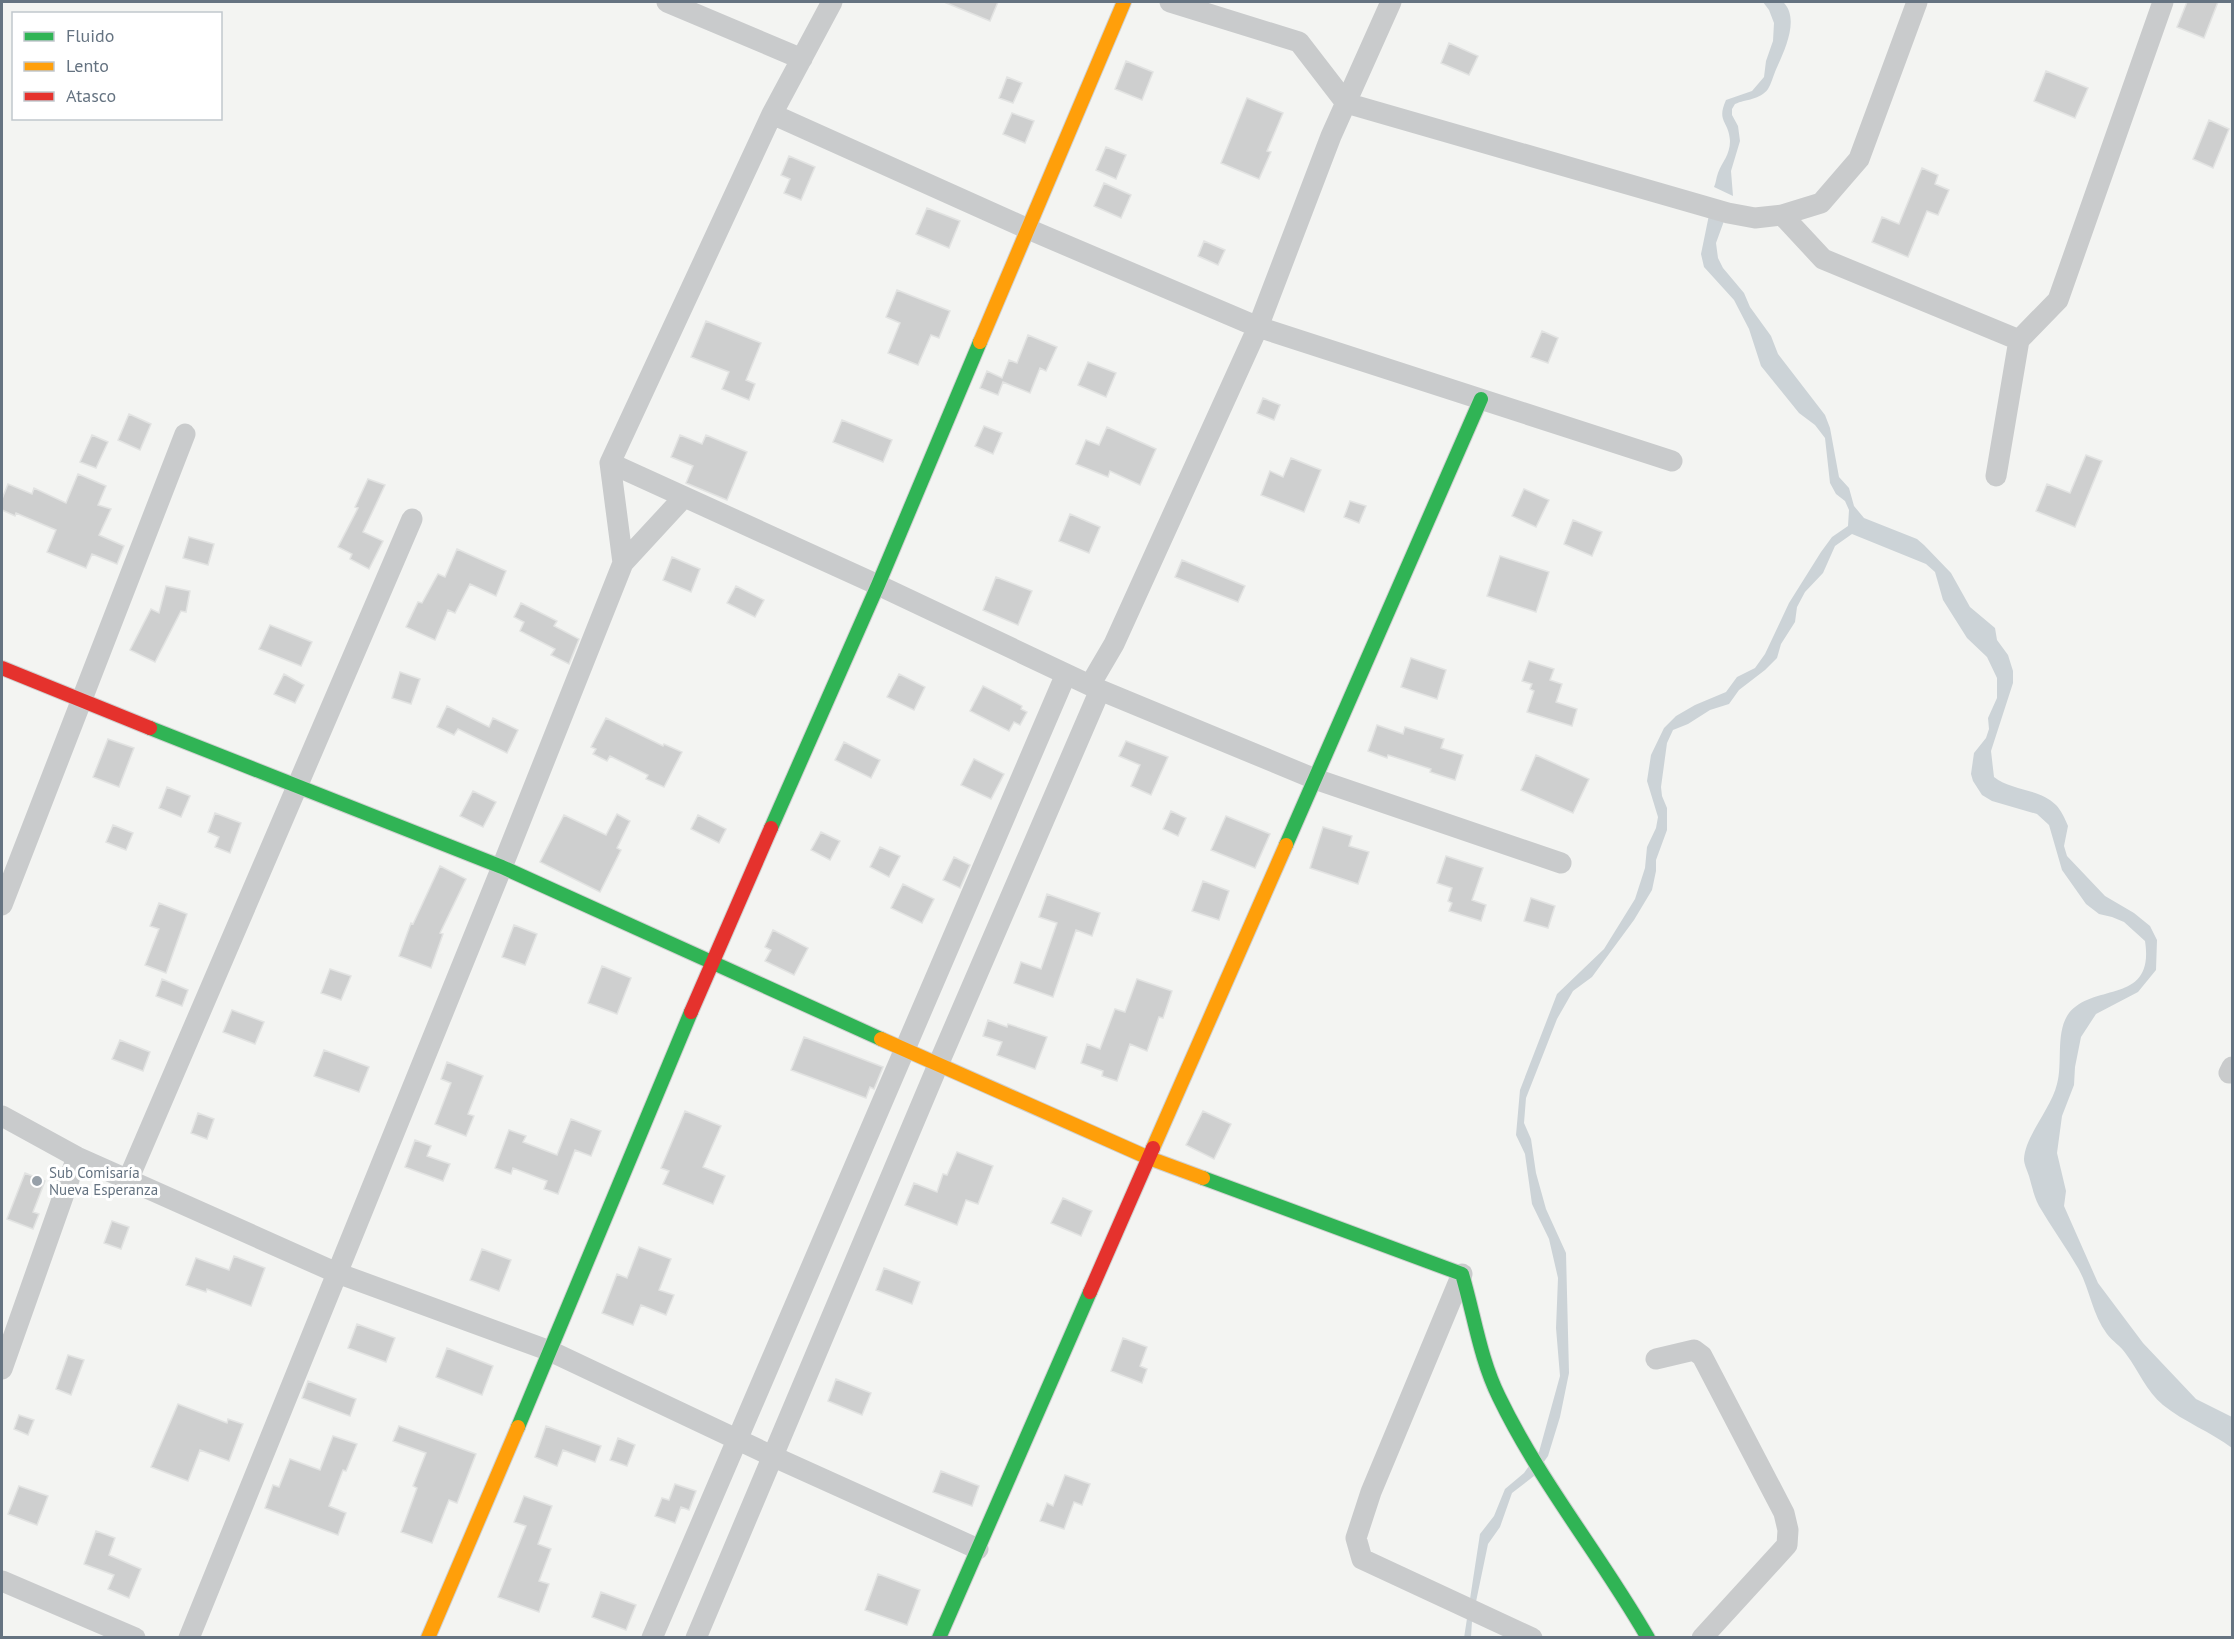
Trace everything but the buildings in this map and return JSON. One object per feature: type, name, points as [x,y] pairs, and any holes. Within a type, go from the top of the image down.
[{"type":"street","points":[[667,2],[802,59]]},
{"type":"street","points":[[623,563],[610,464],[772,114],[832,2]]},
{"type":"street","points":[[428,1638],[712,962],[878,585],[1124,2]]},
{"type":"street","points":[[1170,2],[1299,42],[1346,103],[1721,211],[1755,218],[1782,216],[1821,203],[1859,159],[1917,2]]},
{"type":"street","points":[[696,1638],[1095,687],[1258,327],[1331,136],[1391,2]]},
{"type":"street","points":[[1996,476],[2019,340],[2058,300],[2163,2]]},
{"type":"street","points":[[772,114],[1028,229],[1258,327],[1672,461]]},
{"type":"street","points":[[1782,216],[1823,259],[2019,340]]},
{"type":"street","points":[[939,1638],[1481,399]]},
{"type":"street","points":[[2,905],[185,434]]},
{"type":"street","points":[[610,464],[878,585],[1095,687],[1315,779],[1561,863]]},
{"type":"street","points":[[189,1638],[623,563],[684,496]]},
{"type":"street","points":[[128,1180],[412,519]]},
{"type":"street","points":[[2,668],[502,867],[1149,1158],[1462,1274]]},
{"type":"street","points":[[652,1638],[1066,674]]},
{"type":"street","points":[[2,1116],[77,1157],[338,1273],[550,1351],[772,1456],[978,1549]]},
{"type":"street","points":[[2,1369],[77,1157]]},
{"type":"street","points":[[1462,1274],[1371,1492],[1356,1538],[1362,1559],[1532,1638]]},
{"type":"street","points":[[1462,1274],[1487,1369],[1502,1404],[1558,1497],[1634,1612],[1648,1638]]},
{"type":"street","points":[[1656,1359],[1694,1350],[1702,1356],[1784,1513],[1788,1530],[1786,1545],[1702,1638]]},
{"type":"street","points":[[2,1581],[135,1638]]},
{"type":"shaded area","points":[[1763,2],[1783,2],[1790,17],[1789,36],[1765,93],[1735,104],[1732,109],[1740,141],[1731,171],[1733,196],[1714,187],[1730,146],[1729,134],[1722,113],[1726,100],[1752,91],[1764,77],[1766,61],[1773,41],[1774,23]]},
{"type":"shaded area","points":[[1709,215],[1724,221],[1716,243],[1718,258],[1723,268],[1744,293],[1750,307],[1771,336],[1778,354],[1825,415],[1830,428],[1839,477],[1849,488],[1854,506],[1864,518],[1917,539],[1924,545],[1951,573],[1970,607],[1995,628],[1997,640],[2008,655],[2013,671],[2013,683],[1991,751],[1994,777],[2008,785],[2042,795],[2056,805],[2068,826],[2064,846],[2067,856],[2105,896],[2134,913],[2150,926],[2157,940],[2156,970],[2138,992],[2096,1014],[2081,1037],[2074,1085],[2062,1116],[2057,1153],[2066,1191],[2064,1206],[2098,1283],[2143,1343],[2196,1399],[2232,1417],[2232,1448],[2163,1405],[2147,1387],[2124,1351],[2107,1334],[2098,1318],[2078,1268],[2037,1203],[2024,1161],[2025,1150],[2057,1084],[2062,1029],[2069,1013],[2080,1004],[2093,998],[2132,984],[2141,975],[2146,961],[2145,941],[2124,922],[2099,914],[2086,904],[2062,870],[2049,825],[2037,814],[1992,801],[1982,795],[1971,774],[1974,753],[1986,738],[1989,729],[1988,718],[1997,698],[1997,678],[1987,657],[1967,638],[1943,600],[1935,572],[1926,564],[1852,534],[1835,546],[1823,573],[1805,592],[1797,607],[1795,622],[1781,644],[1777,658],[1739,690],[1729,704],[1710,710],[1688,724],[1673,730],[1667,743],[1661,787],[1667,808],[1667,830],[1656,860],[1652,890],[1634,920],[1592,977],[1573,991],[1557,1019],[1526,1098],[1524,1123],[1531,1139],[1536,1173],[1546,1209],[1566,1253],[1569,1373],[1560,1417],[1548,1456],[1534,1476],[1512,1493],[1500,1527],[1488,1544],[1472,1621],[1471,1637],[1464,1638],[1480,1534],[1494,1516],[1505,1489],[1524,1473],[1539,1452],[1560,1376],[1556,1328],[1558,1278],[1549,1239],[1532,1204],[1525,1154],[1516,1135],[1520,1090],[1557,994],[1604,949],[1635,899],[1645,868],[1647,847],[1656,828],[1658,817],[1647,781],[1651,755],[1664,728],[1676,716],[1726,692],[1737,677],[1755,668],[1765,654],[1789,603],[1821,552],[1832,537],[1848,526],[1849,510],[1845,501],[1836,494],[1830,483],[1825,438],[1815,425],[1799,413],[1761,366],[1749,329],[1734,300],[1704,267],[1701,254]]},
{"type":"traffic: fast","points":[[771,828],[878,585],[980,342]]},
{"type":"traffic: fast","points":[[1286,845],[1481,399]]},
{"type":"traffic: fast","points":[[150,728],[502,867],[881,1039]]},
{"type":"traffic: fast","points":[[518,1427],[691,1012]]},
{"type":"traffic: fast","points":[[1203,1178],[1462,1274],[1482,1352],[1499,1397],[1533,1459],[1648,1638]]},
{"type":"traffic: fast","points":[[939,1638],[1090,1292]]},
{"type":"traffic: slow","points":[[980,342],[1124,2]]},
{"type":"traffic: slow","points":[[1153,1148],[1286,845]]},
{"type":"traffic: slow","points":[[881,1039],[1149,1158],[1203,1178]]},
{"type":"traffic: slow","points":[[428,1638],[518,1427]]},
{"type":"traffic: jam","points":[[2,668],[150,728]]},
{"type":"traffic: jam","points":[[691,1012],[771,828]]},
{"type":"traffic: jam","points":[[1090,1292],[1153,1148]]},
{"type":"place","name":"Sub Comisaría Nueva Esperanza","points":[[37,1181]]}]
